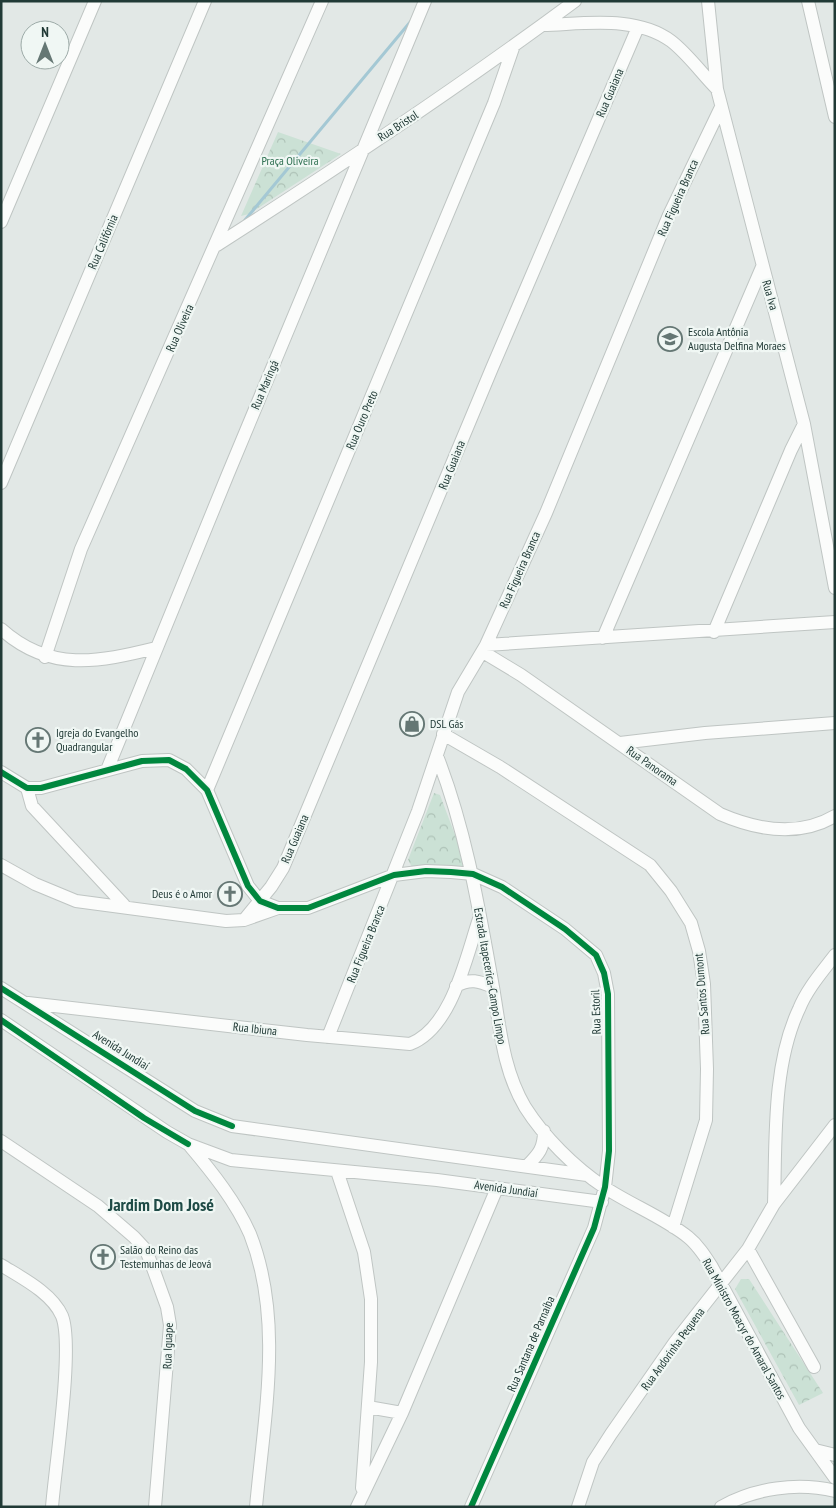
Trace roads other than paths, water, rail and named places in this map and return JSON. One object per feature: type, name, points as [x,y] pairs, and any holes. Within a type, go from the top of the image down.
[{"type":"street","points":[[1,222],[96,1]]},
{"type":"street","name":"Rua Califórnia","points":[[1,483],[205,1]]},
{"type":"street","name":"Rua Oliveira","points":[[45,657],[81,549],[217,245],[322,1]]},
{"type":"street","name":"Rua Maringá","points":[[107,770],[425,1]]},
{"type":"street","name":"Rua Bristol","points":[[217,245],[513,48],[575,1]]},
{"type":"street","name":"Rua Iva","points":[[708,1],[717,89],[745,190],[762,267],[804,424],[835,588]]},
{"type":"street","points":[[808,1],[835,117]]},
{"type":"street","points":[[543,25],[610,23],[650,30],[671,42],[717,89]]},
{"type":"street","name":"Rua Guaiana","points":[[244,920],[283,868],[492,368],[638,27]]},
{"type":"street","name":"Rua Ouro Preto","points":[[207,790],[494,103],[513,48]]},
{"type":"street","name":"Rua Figueira Branca","points":[[328,1037],[394,876],[458,692],[485,648],[546,512],[669,215],[721,107]]},
{"type":"street","points":[[603,638],[762,267]]},
{"type":"street","points":[[714,632],[791,450],[804,424]]},
{"type":"street","points":[[485,648],[835,622]]},
{"type":"street","points":[[1,629],[45,657],[55,659],[97,660],[156,648]]},
{"type":"street","name":"Rua Panorama","points":[[485,648],[720,814],[737,821],[766,828],[801,830],[823,823],[835,816]]},
{"type":"street","points":[[620,743],[705,733],[835,723]]},
{"type":"street","name":"Rua Santos Dumont","points":[[443,734],[500,767],[650,866],[671,891],[691,923],[699,952],[704,984],[707,1069],[706,1120],[673,1227]]},
{"type":"street","name":"Estrada Itapecerica-Campo Limpo","points":[[437,756],[453,800],[473,874],[479,919],[502,1044],[510,1074],[526,1108],[544,1131],[588,1175],[605,1188]]},
{"type":"street","points":[[1,772],[11,780],[27,788],[40,788],[142,761],[169,760],[186,769],[207,790],[248,886],[260,901],[283,908],[308,908],[394,876],[426,871],[473,874]]},
{"type":"street","points":[[27,788],[32,806],[124,906]]},
{"type":"street","points":[[1,865],[35,884],[76,900],[210,919],[244,920],[283,908]]},
{"type":"street","name":"Rua Estoril","points":[[473,874],[510,892],[565,929],[596,955],[604,973],[608,994],[610,1116],[605,1188]]},
{"type":"street","name":"Rua Ibiuna","points":[[24,1002],[328,1037],[410,1044],[422,1039],[434,1027],[456,986],[479,919]]},
{"type":"street","points":[[774,1204],[777,1117],[787,1041],[806,994],[835,955]]},
{"type":"street","points":[[456,986],[475,980],[493,988]]},
{"type":"street","name":"Avenida Jundiaí","points":[[1,988],[195,1111],[219,1122],[293,1136],[588,1175]]},
{"type":"street","name":"Avenida Jundiaí","points":[[1,1020],[144,1118],[188,1144],[231,1160],[497,1188],[602,1202]]},
{"type":"street","name":"Rua Andorinha Pequena","points":[[578,1507],[597,1455],[675,1342],[721,1286],[748,1249],[774,1204],[835,1125]]},
{"type":"street","points":[[527,1166],[541,1151],[544,1144],[544,1131]]},
{"type":"street","name":"Rua Iguape","points":[[1,1142],[98,1206],[134,1237],[146,1250],[152,1264],[165,1301],[170,1325],[155,1507]]},
{"type":"street","points":[[188,1144],[213,1173],[249,1233],[258,1262],[268,1309],[270,1349],[256,1507]]},
{"type":"street","points":[[213,1173],[231,1160]]},
{"type":"street","points":[[337,1171],[364,1252],[372,1299],[372,1362],[359,1501]]},
{"type":"street","points":[[359,1501],[402,1413],[497,1188]]},
{"type":"street","name":"Rua Ministro Moacyr do Amaral Santos","points":[[605,1188],[673,1227],[699,1248],[790,1412],[835,1478]]},
{"type":"street","name":"Rua Santana de Parnaíba","points":[[471,1507],[594,1228],[605,1188]]},
{"type":"street","points":[[748,1249],[814,1367]]},
{"type":"street","points":[[1,1264],[49,1299],[62,1316],[64,1325],[64,1377],[52,1507]]},
{"type":"street","points":[[368,1407],[402,1413]]},
{"type":"street","points":[[815,1450],[835,1455]]},
{"type":"street","points":[[722,1507],[735,1499],[763,1490],[812,1487],[835,1491]]},
{"type":"waterway","points":[[245,220],[411,21]]},
{"type":"place","name":"Escola Antônia Augusta Delfina Moraes","points":[[670,339]]},
{"type":"place","name":"DSL Gás","points":[[412,724]]},
{"type":"place","name":"Igreja do Evangelho Quadrangular","points":[[38,740]]},
{"type":"place","name":"Deus é o Amor","points":[[230,894]]},
{"type":"place","name":"Salão do Reino das Testemunhas de Jeová","points":[[103,1257]]},
{"type":"district","name":"Jardim Dom José","points":[[161,1205]]},
{"type":"park label","name":"Praça Oliveira","points":[[290,161]]}]
